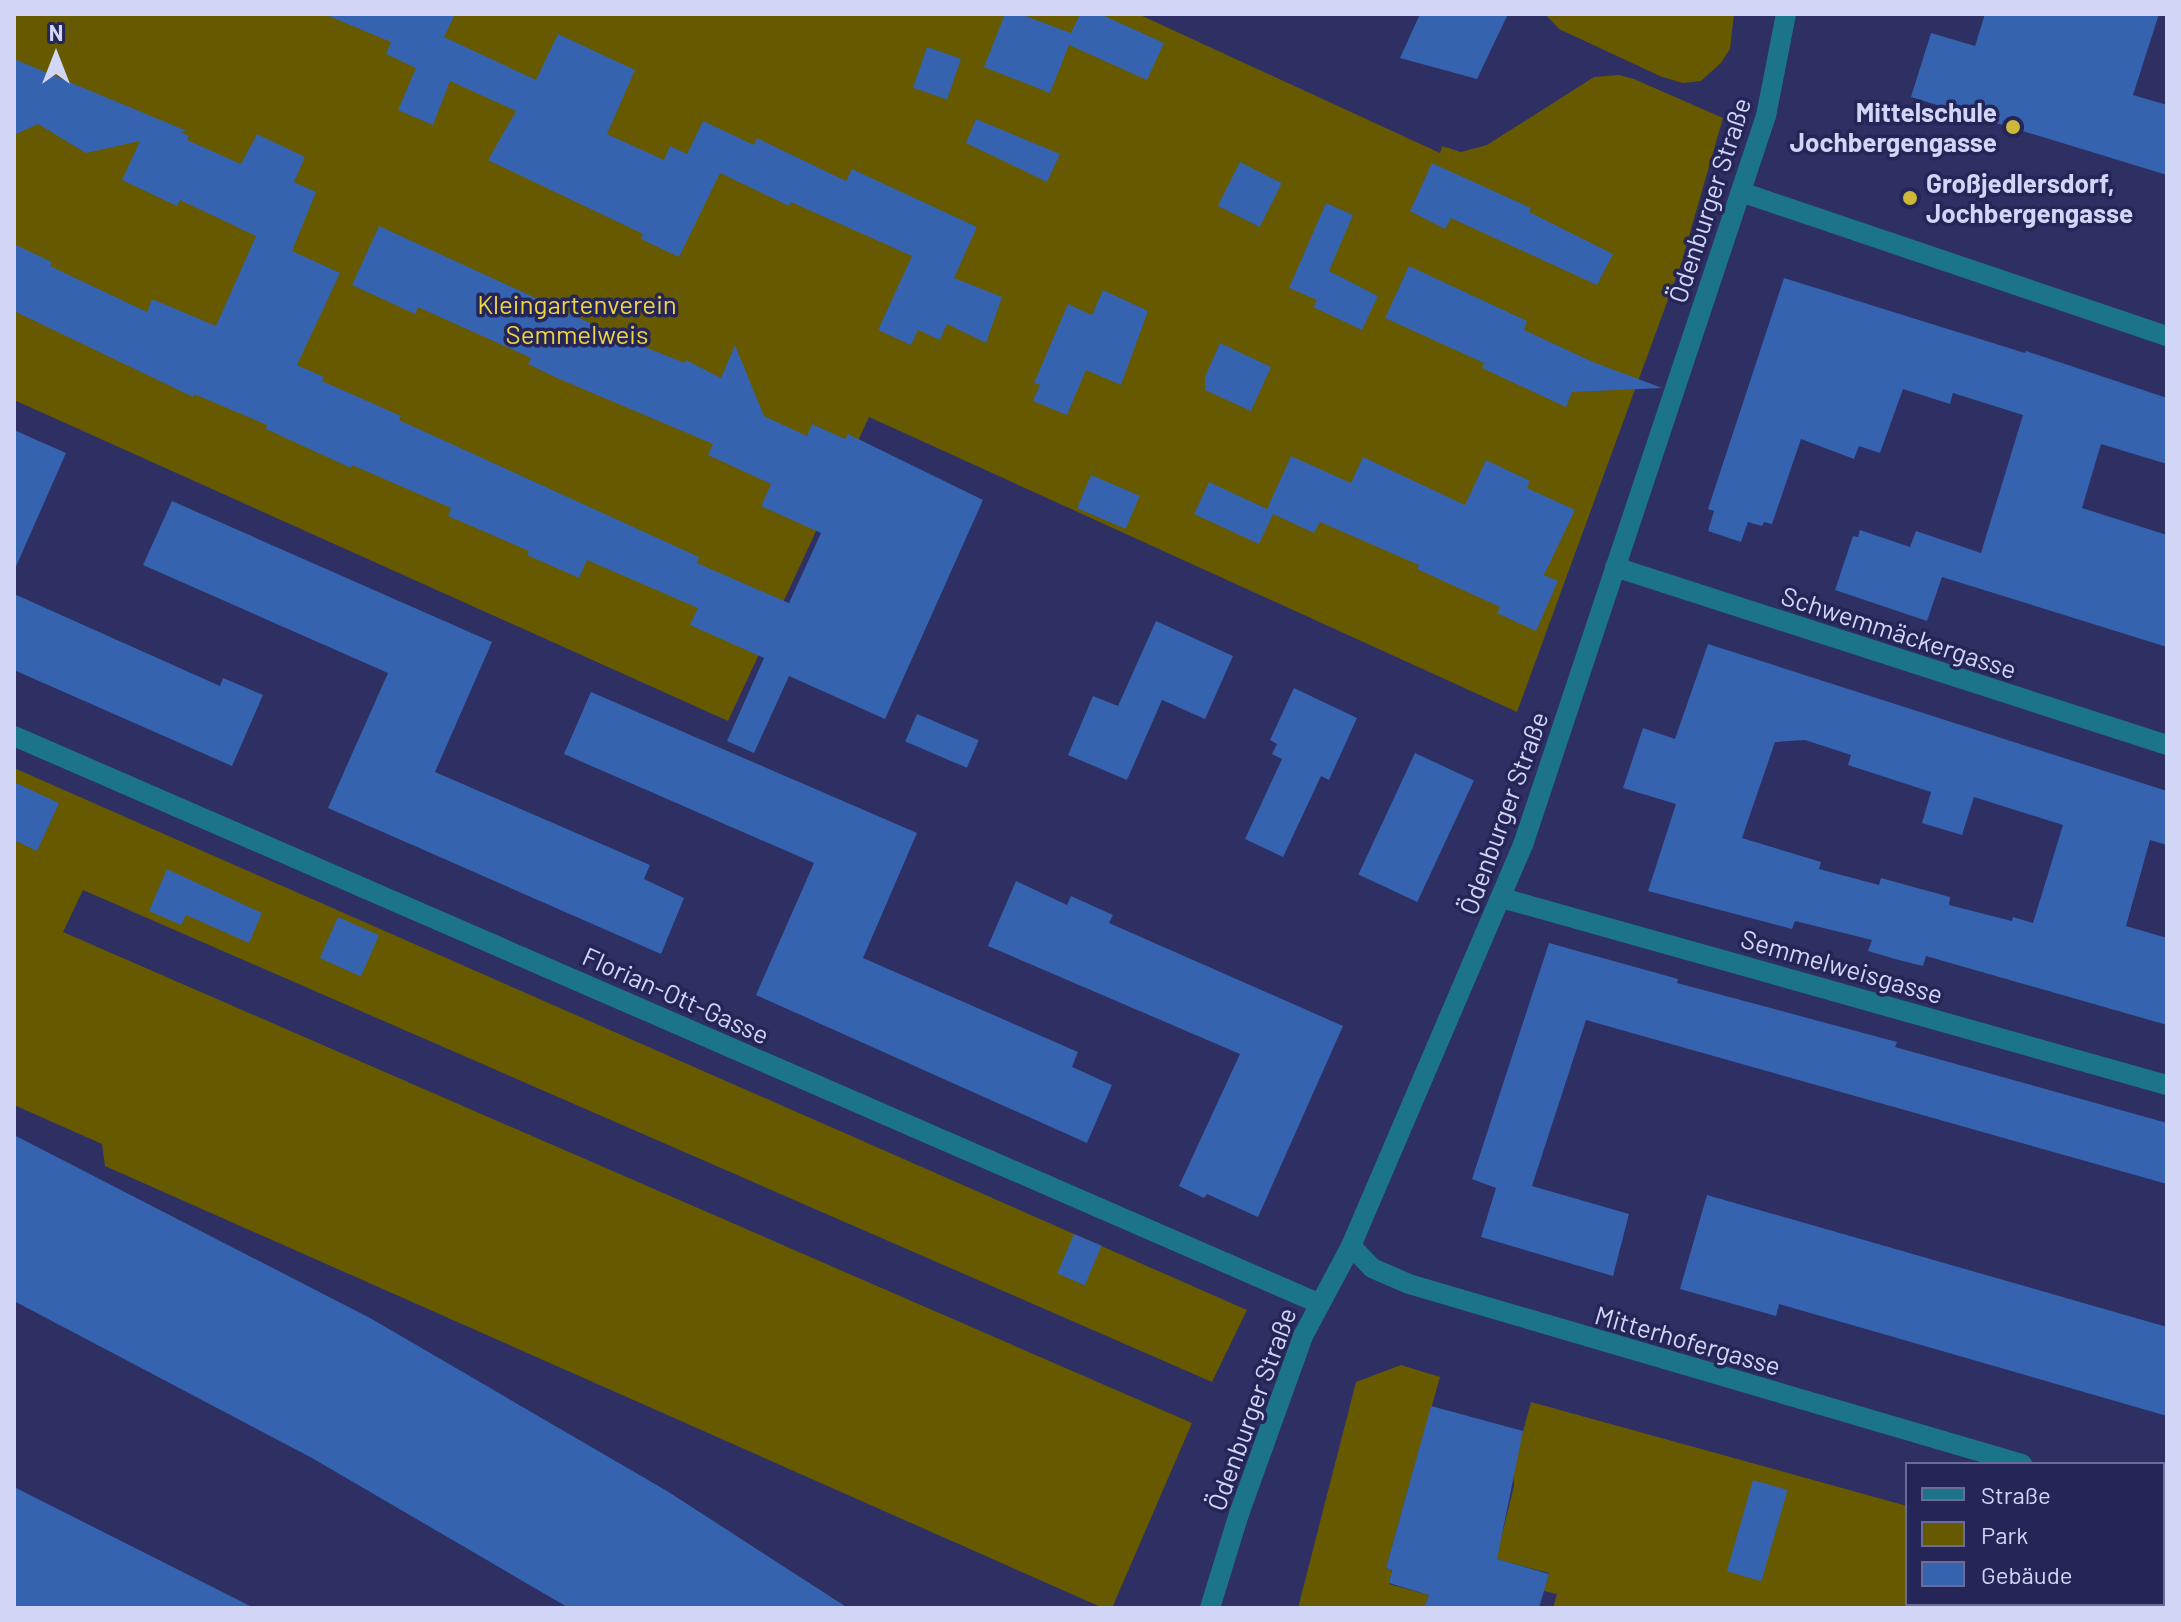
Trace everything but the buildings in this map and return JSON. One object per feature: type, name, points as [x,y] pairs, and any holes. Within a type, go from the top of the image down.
[{"type":"street","name":"Ödenburger Straße","points":[[1210,1608],[1239,1514],[1318,1303],[1351,1246],[1502,898],[1766,116],[1786,14]]},
{"type":"street","points":[[1741,192],[2167,336]]},
{"type":"street","name":"Schwemmäckergasse","points":[[1615,567],[2167,745]]},
{"type":"street","name":"Florian-Ott-Gasse","points":[[14,736],[1318,1303]]},
{"type":"street","name":"Semmelweisgasse","points":[[1502,898],[2167,1085]]},
{"type":"street","name":"Mitterhofergasse","points":[[1351,1246],[1358,1257],[1372,1268],[1409,1284],[2015,1462]]},
{"type":"shaded area","points":[[2167,1579],[2167,1608],[1940,1608],[2165,1606]]},
{"type":"green space","name":"Kleingartenverein Semmelweis","points":[[14,14],[1138,14],[1440,153],[1442,146],[1461,152],[1487,145],[1594,77],[1619,75],[1634,79],[1723,118],[1681,264],[1517,712],[869,417],[728,721],[14,400]]},
{"type":"green space","points":[[1545,14],[1734,14],[1730,49],[1721,63],[1701,81],[1683,83],[1662,77],[1559,29]]},
{"type":"green space","points":[[14,768],[1247,1310],[1212,1382],[83,890],[63,932],[1192,1423],[1112,1608],[1103,1608],[105,1166],[102,1144],[14,1105]]},
{"type":"green space","points":[[1401,1365],[1440,1377],[1386,1568],[1392,1570],[1389,1584],[1429,1595],[1426,1603],[1443,1608],[1298,1608],[1356,1382]]},
{"type":"green space","points":[[1531,1402],[1905,1505],[1905,1606],[1941,1606],[1553,1608],[1557,1594],[1544,1591],[1549,1573],[1496,1559],[1514,1486],[1513,1468]]},
{"type":"place","name":"Mittelschule Jochbergengasse","points":[[2013,127]]},
{"type":"place","name":"Großjedlersdorf, Jochbergengasse","points":[[1910,198]]}]
